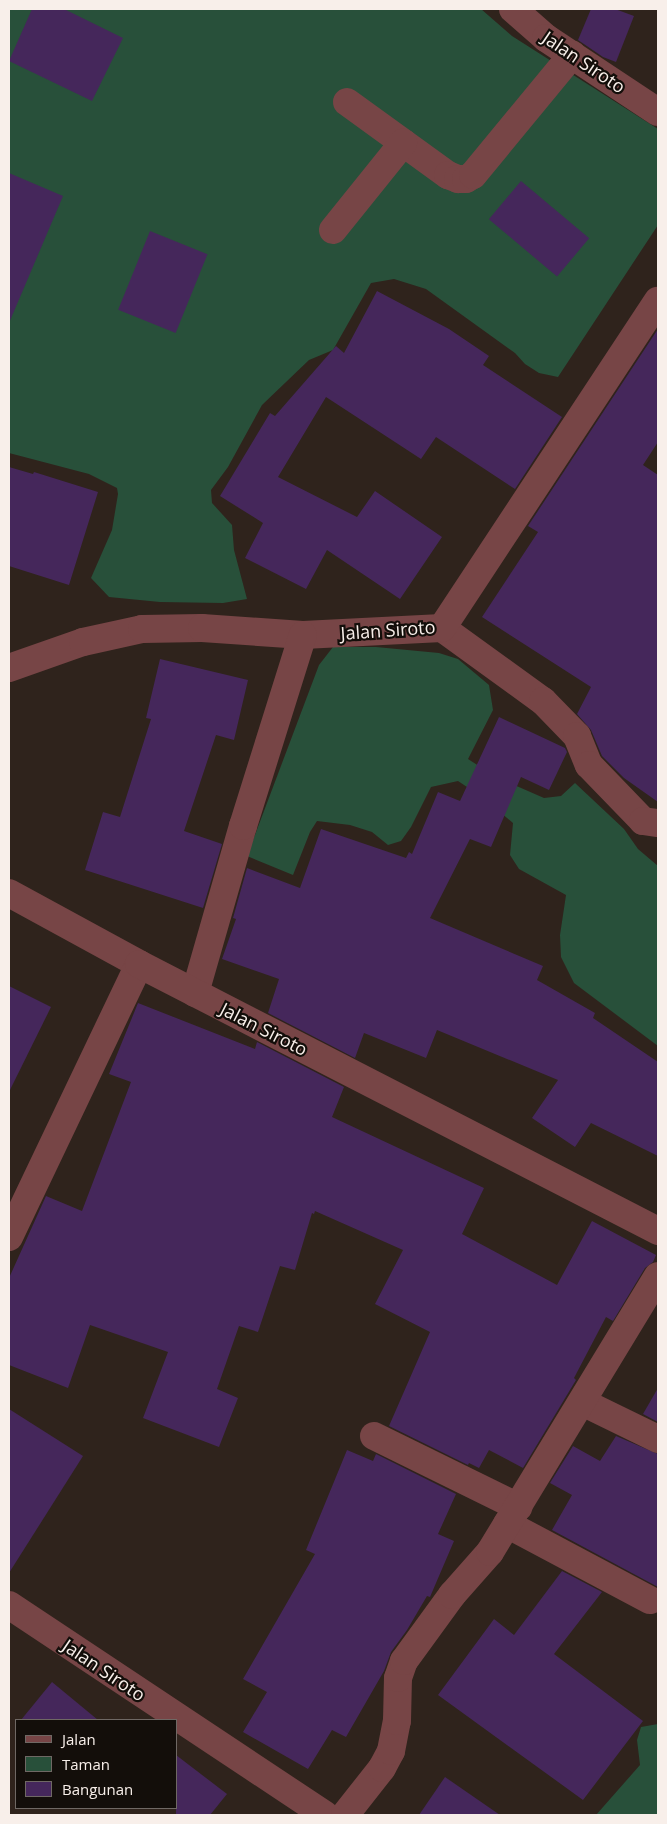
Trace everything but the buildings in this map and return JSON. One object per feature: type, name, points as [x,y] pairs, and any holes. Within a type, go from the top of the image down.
[{"type":"street","name":"Jalan Siroto","points":[[513,9],[546,38],[658,112]]},
{"type":"street","points":[[347,102],[448,174],[458,179],[466,179],[473,175],[572,55]]},
{"type":"street","points":[[333,230],[403,143]]},
{"type":"street","name":"Jalan Siroto","points":[[9,668],[83,642],[142,629],[202,628],[304,635],[442,628],[658,301]]},
{"type":"street","points":[[442,628],[543,701],[577,736],[589,764],[643,822],[658,823]]},
{"type":"street","points":[[195,993],[243,826],[304,635]]},
{"type":"street","name":"Jalan Siroto","points":[[9,893],[139,964],[658,1231]]},
{"type":"street","points":[[9,1237],[139,964]]},
{"type":"street","points":[[345,1815],[382,1768],[391,1750],[397,1721],[398,1678],[404,1662],[452,1594],[490,1552],[658,1276]]},
{"type":"street","points":[[582,1402],[658,1439]]},
{"type":"street","points":[[374,1436],[513,1515],[650,1600]]},
{"type":"street","name":"Jalan Siroto","points":[[9,1605],[325,1815]]},
{"type":"green space","points":[[9,9],[481,9],[512,36],[658,129],[658,225],[558,377],[539,373],[525,364],[515,353],[426,289],[394,279],[371,283],[333,350],[309,360],[262,405],[228,467],[211,490],[212,503],[232,525],[234,550],[247,599],[223,603],[160,602],[109,597],[91,578],[112,530],[118,494],[117,488],[89,474],[9,453]]},
{"type":"green space","points":[[333,647],[376,647],[439,653],[458,659],[489,685],[493,710],[468,759],[496,777],[544,798],[561,796],[575,783],[624,829],[638,849],[658,866],[658,1046],[574,983],[561,957],[560,935],[566,895],[519,869],[510,855],[513,823],[482,797],[458,781],[431,787],[411,827],[401,841],[388,845],[372,832],[350,825],[317,821],[310,832],[293,875],[247,856],[319,665]]},
{"type":"green space","points":[[658,1724],[658,1815],[596,1815],[640,1765],[637,1740],[641,1727]]}]
